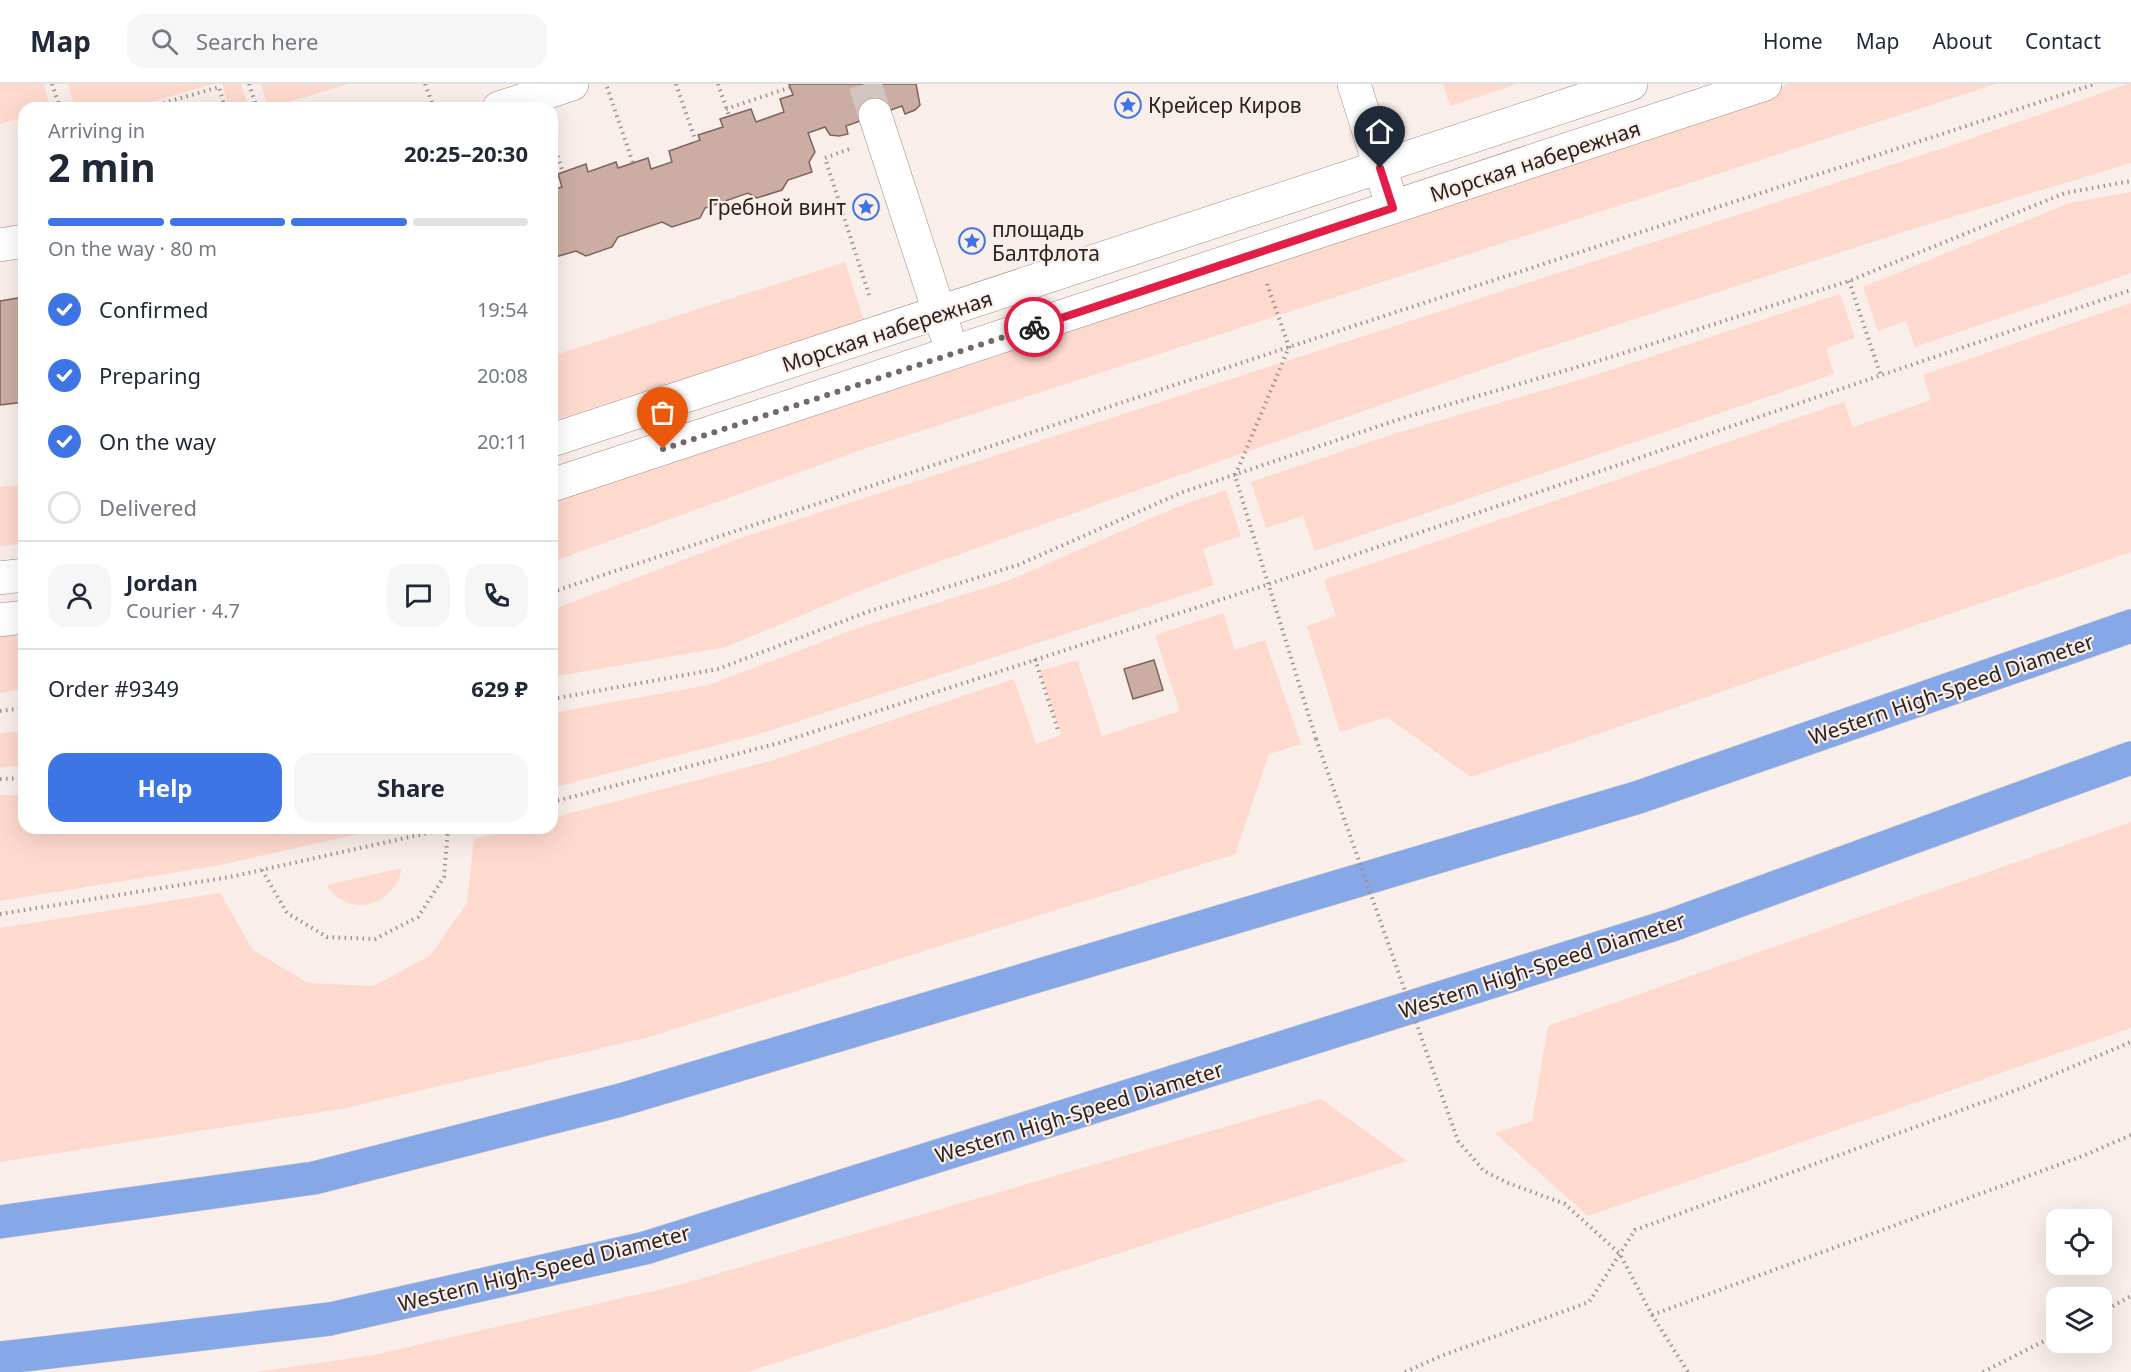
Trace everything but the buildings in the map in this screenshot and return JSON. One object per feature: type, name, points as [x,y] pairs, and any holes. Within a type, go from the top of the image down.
[{"type":"highway","name":"Western High-Speed Diameter","points":[[0,1222],[315,1178],[617,1101],[1639,797],[2131,626]]},
{"type":"highway","name":"Western High-Speed Diameter","points":[[0,1359],[330,1319],[645,1248],[1672,925],[2131,758]]},
{"type":"street","points":[[517,102],[572,84]]},
{"type":"street","points":[[1354,84],[1393,208]]},
{"type":"street","name":"Морская набережная","points":[[558,438],[1631,84]]},
{"type":"street","name":"Морская набережная","points":[[558,483],[1393,208],[1746,87]]},
{"type":"street","points":[[875,115],[953,353]]},
{"type":"street","points":[[0,245],[18,242]]},
{"type":"street","points":[[0,578],[18,576]]},
{"type":"street","points":[[0,620],[18,618]]},
{"type":"path","points":[[52,84],[58,102]]},
{"type":"path","points":[[249,84],[255,102]]},
{"type":"path","points":[[425,84],[432,102]]},
{"type":"path","points":[[606,84],[633,163]]},
{"type":"path","points":[[676,84],[696,142]]},
{"type":"path","points":[[718,84],[729,116]]},
{"type":"path","points":[[558,590],[1289,347],[1653,230],[2094,84]]},
{"type":"path","points":[[167,102],[219,87],[223,102]]},
{"type":"path","points":[[726,109],[791,87]]},
{"type":"path","points":[[854,148],[825,158],[874,309]]},
{"type":"path","points":[[558,157],[563,172]]},
{"type":"path","points":[[558,698],[718,669],[867,612],[1018,565],[1183,492],[1406,417],[1608,358],[1849,281],[2066,192],[2131,181]]},
{"type":"path","points":[[1265,276],[1289,347],[1235,476],[1316,739],[1458,1141],[1485,1171],[1508,1183],[1565,1204],[1620,1254],[1652,1315],[1688,1372]]},
{"type":"path","points":[[1849,281],[1881,376]]},
{"type":"path","points":[[558,800],[779,743],[1269,584],[2131,290]]},
{"type":"path","points":[[1035,659],[1058,730]]},
{"type":"path","points":[[0,711],[18,709]]},
{"type":"path","points":[[0,779],[18,778]]},
{"type":"path","points":[[0,914],[219,879],[422,834]]},
{"type":"path","points":[[262,870],[286,913],[327,937],[375,939],[418,917],[444,877],[448,834]]},
{"type":"path","points":[[1405,1372],[1441,1356],[1589,1302],[1635,1230],[2027,1086],[2131,1042]]},
{"type":"path","points":[[1652,1315],[2085,1155],[2131,1135]]},
{"type":"path","points":[[2112,1306],[2131,1296]]},
{"type":"path","points":[[1983,1372],[2046,1340]]},
{"type":"shaded area","points":[[0,84],[44,84],[48,102],[18,102],[18,120],[0,124]]},
{"type":"shaded area","points":[[68,84],[213,84],[152,102],[73,102]]},
{"type":"shaded area","points":[[222,84],[241,84],[247,102],[227,102]]},
{"type":"shaded area","points":[[261,84],[349,84],[288,102],[266,102]]},
{"type":"shaded area","points":[[1443,84],[1517,84],[1450,106]]},
{"type":"shaded area","points":[[1789,84],[1996,84],[858,451],[558,560],[558,501],[829,404]]},
{"type":"shaded area","points":[[2131,84],[2131,163],[1906,231],[1518,357],[869,587],[726,647],[558,676],[558,608],[741,538],[1950,146]]},
{"type":"shaded area","points":[[2131,192],[2131,273],[1915,347],[1906,321],[1878,331],[1863,287],[2069,203]]},
{"type":"shaded area","points":[[845,262],[864,321],[558,419],[558,354]]},
{"type":"shaded area","points":[[1840,294],[1855,338],[1826,348],[1834,374],[1315,551],[1303,516],[1266,528],[1251,482],[1397,433],[1599,374]]},
{"type":"shaded area","points":[[2131,303],[2131,552],[1471,777],[1387,717],[1340,732],[1307,626],[1336,616],[1324,580],[1844,402],[1853,427],[1931,400],[1923,375]]},
{"type":"shaded area","points":[[18,486],[18,544],[0,546],[0,487]]},
{"type":"shaded area","points":[[1226,490],[1241,536],[1203,549],[1214,585],[763,733],[558,786],[558,712],[709,685],[858,628],[1010,580],[1175,508]]},
{"type":"shaded area","points":[[1223,613],[1235,650],[1265,640],[1301,744],[1269,754],[1235,854],[649,1037],[341,1109],[0,1162],[0,928],[220,893],[253,950],[308,983],[373,986],[430,956],[467,903],[474,839],[493,834],[558,834],[558,816],[767,762],[1014,679],[1036,744],[1061,735],[1040,671],[1077,660],[1102,736],[1180,711],[1155,635]]},
{"type":"shaded area","points":[[18,626],[18,690],[0,693],[0,629]]},
{"type":"shaded area","points":[[18,732],[18,766],[0,768],[0,733]]},
{"type":"shaded area","points":[[0,795],[18,795],[18,834],[359,834],[215,866],[0,901]]},
{"type":"shaded area","points":[[2131,822],[2131,1028],[1588,1216],[1495,1133],[1532,1121],[1548,1026]]},
{"type":"shaded area","points":[[402,868],[393,888],[376,902],[367,905],[346,902],[336,896],[327,885]]},
{"type":"shaded area","points":[[1321,1099],[1407,1161],[747,1372],[256,1372],[374,1355],[675,1286]]},
{"type":"tunnel","points":[[865,84],[875,115]]},
{"type":"way so far","points":[[663,449],[1034,327]]},
{"type":"place","name":"Крейсер Киров","points":[[1128,105]]},
{"type":"place","name":"Гребной винт","points":[[866,207]]},
{"type":"place","name":"площадь Балтфлота","points":[[972,241]]},
{"type":"route","points":[[1034,327],[1393,208],[1380,168]]}]
